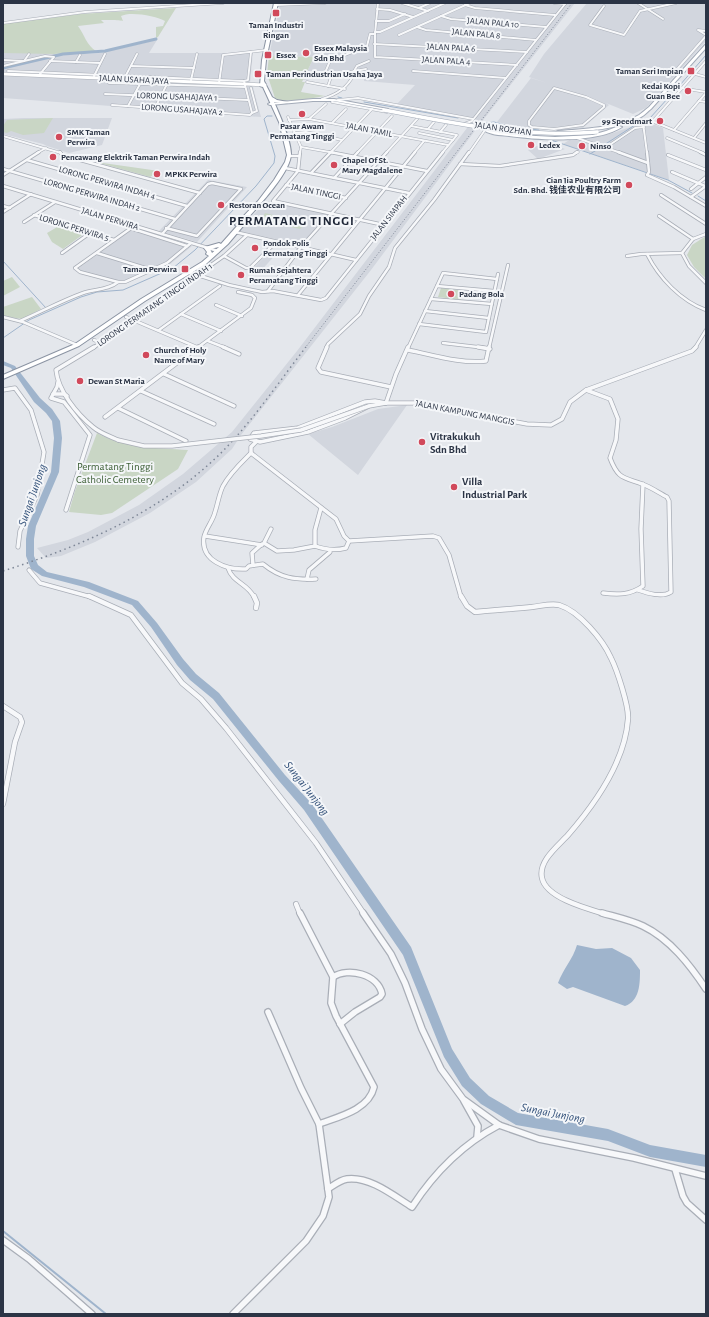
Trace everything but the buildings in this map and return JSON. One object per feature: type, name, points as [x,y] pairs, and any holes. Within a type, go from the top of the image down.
[{"type":"highway","points":[[190,271],[209,254],[216,250],[219,244],[242,221],[285,168],[289,156],[280,125],[281,122],[263,84],[262,72],[276,4]]},
{"type":"highway","points":[[263,84],[271,98],[273,105]]},
{"type":"highway","points":[[271,98],[276,101],[286,103]]},
{"type":"highway","points":[[273,105],[286,103]]},
{"type":"highway","points":[[3,382],[77,345],[143,300],[204,262],[235,232],[242,224],[242,221]]},
{"type":"highway","points":[[205,247],[219,244]]},
{"type":"highway","points":[[205,247],[210,252],[209,254]]},
{"type":"highway","points":[[3,377],[73,352],[94,340],[156,293]]},
{"type":"highway","points":[[117,318],[126,317]]},
{"type":"main road","name":"JALAN ROZHAN","points":[[620,126],[640,116],[650,108],[706,46]]},
{"type":"main road","name":"JALAN ROZHAN","points":[[286,103],[334,99],[518,134],[560,136],[596,132],[640,120],[650,119],[706,50]]},
{"type":"main road","name":"JALAN ROZHAN","points":[[286,103],[334,99],[385,109]]},
{"type":"main road","points":[[485,130],[486,127],[493,126],[541,132],[620,126]]},
{"type":"main road","points":[[485,130],[529,137],[574,137],[602,133],[620,126]]},
{"type":"street","points":[[3,23],[85,12],[223,3]]},
{"type":"street","points":[[276,4],[325,3]]},
{"type":"street","points":[[374,44],[378,3]]},
{"type":"street","points":[[402,3],[428,11]]},
{"type":"street","points":[[419,8],[430,3]]},
{"type":"street","points":[[366,69],[329,76],[324,75],[330,61],[368,46],[370,34],[380,32],[445,3]]},
{"type":"street","points":[[399,35],[470,3]]},
{"type":"street","points":[[334,99],[372,109],[456,125],[471,123],[565,4],[554,3]]},
{"type":"street","points":[[638,3],[663,19]]},
{"type":"street","points":[[604,6],[590,25],[624,35],[640,11],[676,3]]},
{"type":"street","points":[[465,5],[474,8],[555,15]]},
{"type":"street","points":[[377,9],[390,10],[414,17]]},
{"type":"street","points":[[376,21],[389,21],[405,14]]},
{"type":"street","name":"JALAN PALA 10","points":[[441,16],[451,19],[546,27]]},
{"type":"street","name":"JALAN PALA 8","points":[[417,27],[426,30],[536,40]]},
{"type":"street","points":[[678,68],[706,36],[698,30],[706,31]]},
{"type":"street","name":"JALAN PALA 6","points":[[374,44],[527,52]]},
{"type":"street","name":"JALAN PALA 4","points":[[374,44],[374,57],[517,65]]},
{"type":"street","points":[[219,82],[224,54],[266,50]]},
{"type":"street","points":[[251,52],[248,80],[245,84],[246,94],[252,114],[258,111],[251,88]]},
{"type":"street","points":[[24,61],[28,54]]},
{"type":"street","points":[[94,76],[105,54]]},
{"type":"street","points":[[124,78],[137,54]]},
{"type":"street","points":[[191,80],[197,54]]},
{"type":"street","points":[[76,62],[80,55]]},
{"type":"street","points":[[3,66],[53,56],[39,74]]},
{"type":"street","points":[[3,60],[24,61]]},
{"type":"street","points":[[50,61],[100,63]]},
{"type":"street","points":[[334,99],[349,86],[357,66],[369,61]]},
{"type":"street","name":"JALAN ROZHAN","points":[[650,119],[668,104],[706,61]]},
{"type":"street","points":[[131,66],[194,68]]},
{"type":"street","name":"JALAN USAHA JAYA","points":[[8,71],[39,74],[191,80],[245,84]]},
{"type":"street","points":[[413,71],[506,78]]},
{"type":"street","name":"JALAN USAHA JAYA","points":[[3,74],[94,76],[168,83],[263,84]]},
{"type":"street","points":[[695,74],[706,77]]},
{"type":"street","points":[[328,86],[331,77]]},
{"type":"street","name":"JALAN USAHA JAYA","points":[[109,82],[140,84],[219,82]]},
{"type":"street","points":[[307,82],[345,89]]},
{"type":"street","points":[[155,108],[168,83]]},
{"type":"street","points":[[128,106],[140,84]]},
{"type":"street","points":[[674,130],[706,92],[676,86]]},
{"type":"street","points":[[556,88],[586,96],[604,105],[604,107],[577,129],[532,127],[528,124],[552,89],[556,88]]},
{"type":"street","points":[[246,94],[252,93]]},
{"type":"street","name":"LORONG USAHAJAYA 1","points":[[105,94],[248,100]]},
{"type":"street","points":[[334,99],[362,99],[464,120],[473,120]]},
{"type":"street","points":[[358,104],[358,101],[362,99]]},
{"type":"street","points":[[699,101],[706,102]]},
{"type":"street","points":[[308,119],[326,104]]},
{"type":"street","name":"LORONG USAHAJAYA 2","points":[[112,105],[252,114]]},
{"type":"street","points":[[332,123],[346,109]]},
{"type":"street","points":[[311,173],[372,109]]},
{"type":"street","points":[[334,178],[392,116]]},
{"type":"street","points":[[268,291],[301,247],[418,118]]},
{"type":"street","name":"JALAN TAMIL","points":[[301,147],[288,119],[308,119],[448,145]]},
{"type":"street","points":[[706,143],[650,119],[643,123],[648,173],[706,206]]},
{"type":"street","points":[[463,124],[464,120]]},
{"type":"street","points":[[428,129],[434,122]]},
{"type":"street","points":[[694,138],[706,124]]},
{"type":"street","points":[[411,126],[440,132],[446,125]]},
{"type":"street","points":[[605,148],[635,128],[644,127]]},
{"type":"street","points":[[414,139],[423,128]]},
{"type":"street","points":[[391,387],[321,372],[318,368],[328,344],[360,314],[369,296],[388,268],[395,248],[434,200],[485,130]]},
{"type":"street","points":[[294,133],[306,132],[342,140]]},
{"type":"street","name":"JALAN SIMPAH","points":[[298,295],[321,300],[326,298],[457,134],[440,132]]},
{"type":"street","points":[[418,133],[453,140]]},
{"type":"street","points":[[3,136],[60,152],[62,155],[200,193]]},
{"type":"street","points":[[574,137],[648,163]]},
{"type":"street","points":[[667,138],[706,155]]},
{"type":"street","points":[[190,271],[198,275],[262,292],[268,291],[298,295],[424,141]]},
{"type":"street","points":[[384,225],[273,201],[298,170],[301,147],[427,171]]},
{"type":"street","points":[[3,175],[46,148]]},
{"type":"street","points":[[460,164],[500,166],[573,155],[578,152]]},
{"type":"street","points":[[668,155],[706,170]]},
{"type":"street","points":[[289,156],[299,156]]},
{"type":"street","name":"LORONG PERWIRA INDAH 4","points":[[27,160],[187,206]]},
{"type":"street","points":[[285,168],[409,193]]},
{"type":"street","name":"LORONG PERWIRA INDAH 2","points":[[3,169],[175,219]]},
{"type":"street","points":[[672,172],[706,186]]},
{"type":"street","points":[[691,189],[706,177]]},
{"type":"street","points":[[162,234],[166,228],[208,184],[212,183],[241,189],[197,236],[166,228]]},
{"type":"street","name":"JALAN PERWIRA","points":[[3,186],[216,250]]},
{"type":"street","name":"JALAN TINGGI","points":[[286,186],[346,198]]},
{"type":"street","points":[[691,197],[706,186]]},
{"type":"street","points":[[3,212],[30,194]]},
{"type":"street","points":[[661,195],[706,224]]},
{"type":"street","points":[[24,222],[54,202]]},
{"type":"street","points":[[3,206],[10,208]]},
{"type":"street","name":"LORONG PERWIRA 5","points":[[34,215],[114,240]]},
{"type":"street","points":[[659,216],[693,239]]},
{"type":"street","points":[[134,226],[75,268],[80,272],[87,272],[118,282],[128,281],[167,263],[191,243]]},
{"type":"street","points":[[130,228],[187,246]]},
{"type":"street","points":[[235,232],[356,260]]},
{"type":"street","points":[[62,253],[90,233]]},
{"type":"street","points":[[682,253],[693,239],[706,234]]},
{"type":"street","name":"LORONG PERMATANG TINGGI INDAH 1","points":[[58,380],[55,372],[59,367],[86,353],[134,320],[224,256],[247,235]]},
{"type":"street","points":[[224,256],[246,268],[250,268],[276,242]]},
{"type":"street","points":[[97,253],[152,270]]},
{"type":"street","points":[[627,256],[682,253]]},
{"type":"street","points":[[682,253],[685,261],[693,272],[706,283]]},
{"type":"street","points":[[647,254],[651,263],[681,296],[688,302],[706,310]]},
{"type":"street","points":[[204,262],[212,265]]},
{"type":"street","points":[[408,350],[483,362],[486,361],[490,349],[508,265]]},
{"type":"street","points":[[256,442],[250,438],[254,433],[298,428],[365,402],[375,401],[386,403],[391,387],[443,273],[497,279]]},
{"type":"street","points":[[419,324],[486,332],[498,274]]},
{"type":"street","points":[[23,322],[82,294],[113,286],[118,282]]},
{"type":"street","points":[[159,330],[220,286]]},
{"type":"street","points":[[437,286],[494,291]]},
{"type":"street","points":[[105,417],[242,316],[250,308],[255,298],[252,295],[238,292]]},
{"type":"street","points":[[431,299],[492,304]]},
{"type":"street","points":[[216,305],[242,316]]},
{"type":"street","points":[[425,311],[489,318]]},
{"type":"street","points":[[181,314],[222,331]]},
{"type":"street","points":[[3,317],[23,322],[77,345]]},
{"type":"street","points":[[126,317],[199,348]]},
{"type":"street","name":"JALAN KAMPUNG MANGGIS","points":[[58,380],[82,417],[93,426],[101,432],[118,440],[144,446],[172,446],[300,430],[369,406],[386,403],[415,403],[527,424],[552,425],[562,420],[570,402],[586,390],[692,351],[697,346],[706,330]]},
{"type":"street","points":[[94,340],[101,343]]},
{"type":"street","points":[[208,340],[239,354]]},
{"type":"street","points":[[443,343],[490,349]]},
{"type":"street","points":[[164,374],[234,406]]},
{"type":"street","points":[[52,394],[56,390],[58,380]]},
{"type":"street","points":[[3,390],[15,388],[22,395],[31,410],[40,432],[44,452],[37,495],[20,531],[18,548]]},
{"type":"street","points":[[52,394],[64,390]]},
{"type":"street","points":[[141,390],[214,424]]},
{"type":"street","points":[[586,390],[610,399],[618,419],[616,440],[610,458],[614,468],[623,478],[643,484],[667,497],[669,501],[671,592],[668,594],[653,594],[638,590]]},
{"type":"street","points":[[52,394],[64,394],[68,397]]},
{"type":"street","points":[[52,394],[51,398],[64,402],[90,435],[66,510]]},
{"type":"street","points":[[316,579],[288,579],[272,573],[263,564],[253,565],[246,569],[228,568],[217,564],[206,554],[205,536],[210,521],[216,511],[218,499],[223,486],[251,453],[251,447],[256,442],[308,432],[345,418],[369,406]]},
{"type":"street","points":[[118,408],[186,441]]},
{"type":"street","points":[[251,453],[336,519],[344,536],[349,541],[433,536],[439,538],[447,550],[451,569],[468,609],[475,612],[558,605],[576,613],[610,654],[629,719],[623,743],[613,767],[588,810],[544,862],[542,875],[543,880],[545,885],[556,894],[577,905],[634,922],[654,932],[669,944],[694,970],[706,989]]},
{"type":"street","points":[[603,593],[625,595],[638,590],[643,586],[644,580],[641,529],[643,484]]},
{"type":"street","points":[[315,546],[315,526],[321,508]]},
{"type":"street","points":[[253,565],[252,554],[263,543],[271,529]]},
{"type":"street","points":[[205,536],[263,543],[277,551],[294,550],[315,546],[330,552]]},
{"type":"street","points":[[307,579],[309,570],[330,552],[346,548],[349,541]]},
{"type":"street","points":[[228,568],[229,576],[246,585],[258,603],[256,608]]},
{"type":"street","points":[[29,570],[40,582],[87,595],[131,615],[182,684],[201,699],[226,728],[316,843],[391,954],[405,983],[422,1029],[441,1069],[463,1099],[478,1126],[478,1137]]},
{"type":"street","points":[[3,706],[20,717],[22,722],[16,734],[9,787],[3,804]]},
{"type":"street","points":[[296,904],[306,927],[333,977],[331,1003],[374,1091],[367,1101],[356,1109],[319,1124]]},
{"type":"street","points":[[333,977],[344,972],[352,973],[369,977],[382,988],[382,994],[380,997],[355,1012],[340,1024]]},
{"type":"street","points":[[232,1314],[306,1241],[323,1216],[329,1197],[319,1124],[301,1088],[268,1012]]},
{"type":"street","points":[[463,1099],[499,1125],[539,1138],[634,1158],[706,1176]]},
{"type":"street","points":[[328,1189],[343,1180],[351,1178],[362,1180],[412,1207],[448,1162],[478,1137],[499,1125]]},
{"type":"street","points":[[675,1169],[683,1196],[687,1203],[706,1220]]},
{"type":"street","points":[[3,1240],[29,1259],[92,1314]]},
{"type":"shaded area","points":[[575,3],[480,124],[371,270],[241,435],[232,449],[196,482],[150,513],[95,542],[61,556],[46,558],[37,548],[68,540],[88,532],[139,505],[183,474],[232,432],[297,351],[467,128],[476,119],[397,104],[415,85],[364,81],[366,70],[303,80],[314,57],[269,56],[280,4]]},
{"type":"shaded area","points":[[587,3],[704,3],[706,4],[706,41],[646,108],[633,114],[606,103],[609,105],[583,128],[555,130],[524,128],[497,122],[531,78],[547,83],[529,77],[544,54]]},
{"type":"shaded area","points":[[157,40],[149,53],[236,53],[253,51],[250,84],[253,87],[261,117],[3,98],[3,53],[42,53],[67,55],[100,53]]},
{"type":"shaded area","name":"SMK Taman Perwira","points":[[112,118],[102,145],[69,153],[43,144],[3,134],[3,119]]},
{"type":"shaded area","points":[[642,123],[650,123],[663,128],[669,180],[563,144],[571,139],[610,134]]},
{"type":"shaded area","points":[[546,142],[565,149],[538,159],[528,150]]},
{"type":"shaded area","points":[[208,180],[247,187],[197,242],[159,231]]},
{"type":"shaded area","points":[[266,201],[329,214],[302,245],[239,231]]},
{"type":"shaded area","points":[[134,228],[192,246],[169,265],[125,284],[114,283],[76,270]]},
{"type":"shaded area","points":[[269,252],[276,254],[260,272],[252,270]]},
{"type":"shaded area","points":[[407,405],[358,475],[308,434],[332,427],[378,409]]},
{"type":"green space","points":[[176,8],[156,38],[156,27],[163,26],[165,21],[150,16],[131,14],[121,16],[123,21],[101,20],[104,23],[78,26],[88,43],[96,51],[54,54],[3,53],[3,24],[80,14]]},
{"type":"green space","points":[[269,56],[314,57],[302,82],[305,82],[301,92],[325,96],[292,101],[275,98],[267,74]]},
{"type":"green space","points":[[53,118],[44,133],[23,135],[11,131],[7,133],[3,132],[3,126],[7,120]]},
{"type":"green space","points":[[96,162],[159,171],[150,177]]},
{"type":"green space","points":[[265,213],[306,223],[300,229],[278,224],[274,226],[268,225],[271,222],[261,220]]},
{"type":"green space","points":[[59,226],[85,233],[63,249],[52,242],[47,233]]},
{"type":"green space","points":[[706,236],[706,279],[694,267],[687,255],[692,245]]},
{"type":"green space","points":[[12,277],[20,287],[3,296],[3,281]]},
{"type":"green space","name":"Padang Bola","points":[[441,288],[464,291],[461,300],[438,297]]},
{"type":"green space","points":[[32,297],[41,309],[22,319],[3,316],[3,307]]},
{"type":"green space","name":"Permatang Tinggi Catholic Cemetery","points":[[97,433],[118,442],[153,448],[188,450],[178,469],[112,513],[101,515],[69,512],[75,491]]},
{"type":"water","points":[[577,945],[596,949],[612,948],[631,958],[640,970],[640,980],[636,996],[630,1004],[625,1006],[573,987],[567,989],[558,983]]},
{"type":"waterway","points":[[3,68],[63,54],[105,51],[156,39]]},
{"type":"waterway","points":[[680,85],[706,55]]},
{"type":"waterway","points":[[650,118],[678,87]]},
{"type":"waterway","points":[[338,97],[342,98]]},
{"type":"waterway","points":[[364,102],[458,118]]},
{"type":"waterway","points":[[3,338],[29,320],[81,297],[97,292],[123,290],[173,268],[195,250],[256,186],[274,163],[275,156],[264,119],[267,116],[272,116]]},
{"type":"waterway","points":[[486,123],[494,122],[513,127],[539,130]]},
{"type":"waterway","points":[[604,145],[635,125]]},
{"type":"waterway","points":[[548,139],[591,154]]},
{"type":"waterway","points":[[591,154],[600,148]]},
{"type":"waterway","points":[[591,154],[668,180],[692,193]]},
{"type":"waterway","points":[[698,196],[706,201]]},
{"type":"waterway","points":[[3,261],[46,308]]},
{"type":"waterway","name":"Sungai Junjong","points":[[3,363],[13,367],[37,400],[49,411],[56,421],[58,438],[55,472],[32,526],[30,539],[30,556],[34,567],[45,574],[86,584],[135,603],[154,625],[180,662],[193,677],[216,696],[282,778],[308,807],[407,951],[448,1053],[466,1082],[485,1100],[516,1119],[608,1135],[650,1151],[706,1161]]},
{"type":"waterway","points":[[3,1231],[106,1314]]},
{"type":"railway","points":[[305,348],[572,3]]},
{"type":"railway","points":[[3,571],[90,539],[118,525],[171,494],[196,475],[232,442],[254,416],[306,347]]},
{"type":"place","name":"Taman Industri Ringan","points":[[276,13]]},
{"type":"place","name":"Essex Malaysia Sdn Bhd","points":[[306,53]]},
{"type":"place","name":"Essex","points":[[268,55]]},
{"type":"place","name":"Taman Seri Impian","points":[[691,71]]},
{"type":"place","name":"Taman Perindustrian Usaha Jaya","points":[[258,74]]},
{"type":"place","name":"Kedai Kopi Guan Bee","points":[[688,91]]},
{"type":"place","name":"Pasar Awam Permatang Tinggi","points":[[302,114]]},
{"type":"place","name":"99 Speedmart","points":[[660,121]]},
{"type":"place","name":"SMK Taman Perwira","points":[[59,137]]},
{"type":"place","name":"Ledex","points":[[531,145]]},
{"type":"place","name":"Ninso","points":[[582,146]]},
{"type":"place","name":"Pencawang Elektrik Taman Perwira Indah","points":[[53,157]]},
{"type":"place","name":"Chapel Of St. Mary Magdalene","points":[[334,165]]},
{"type":"place","name":"MPKK Perwira","points":[[157,174]]},
{"type":"place","name":"Cian Jia Poultry Farm Sdn. Bhd. 钱佳农业有限公司","points":[[629,185]]},
{"type":"place","name":"Restoran Ocean","points":[[221,205]]},
{"type":"place","name":"Pondok Polis Permatang Tinggi","points":[[255,248]]},
{"type":"place","name":"Taman Perwira","points":[[185,269]]},
{"type":"place","name":"Rumah Sejahtera Peramatang Tinggi","points":[[241,275]]},
{"type":"place","name":"Padang Bola","points":[[451,294]]},
{"type":"place","name":"Church of Holy Name of Mary","points":[[146,355]]},
{"type":"place","name":"Dewan St Maria","points":[[80,381]]},
{"type":"place","name":"Vitrakukuh Sdn Bhd","points":[[422,442]]},
{"type":"place","name":"Villa Industrial Park","points":[[454,487]]},
{"type":"district","name":"PERMATANG TINGGI","points":[[292,221]]}]
